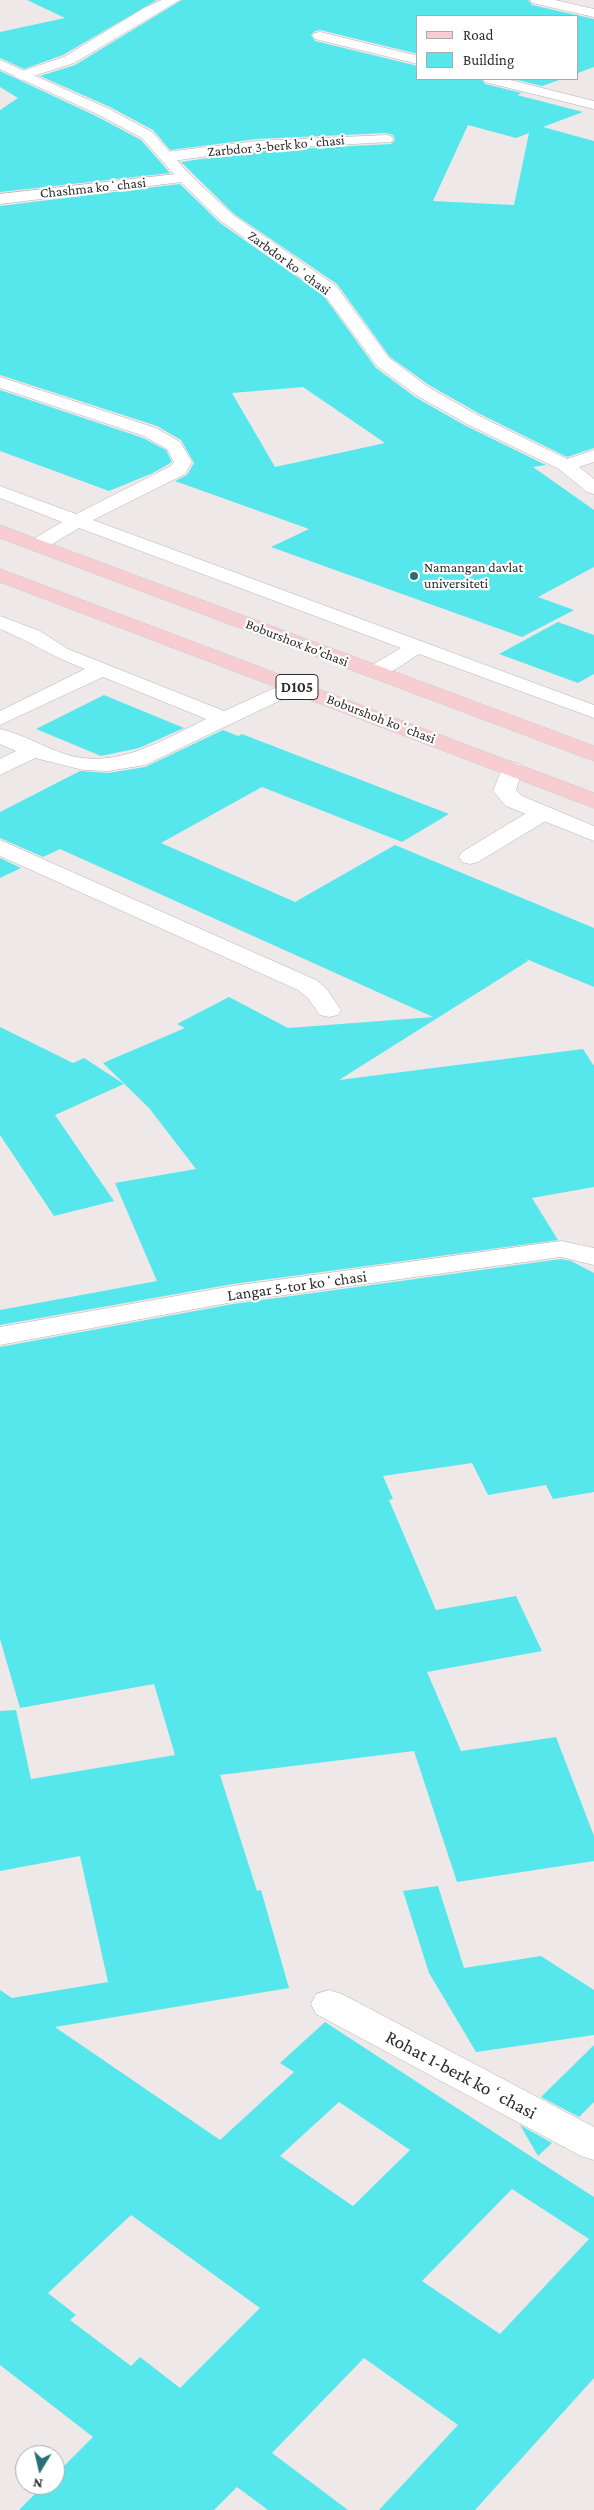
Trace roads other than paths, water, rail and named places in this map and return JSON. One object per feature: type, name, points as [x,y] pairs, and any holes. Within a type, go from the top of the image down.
[{"type":"main road","name":"Boburshox ko'chasi","points":[[0,531],[594,754]]},
{"type":"main road","name":"Boburshoh koʻchasi","points":[[0,575],[594,801]]},
{"type":"street","points":[[21,76],[69,60],[149,11],[173,0]]},
{"type":"street","points":[[537,0],[594,13]]},
{"type":"street","points":[[320,36],[416,60]]},
{"type":"street","name":"Zarbdor koʻchasi","points":[[0,64],[21,76],[104,112],[147,135],[185,178],[228,218],[330,290],[383,362],[398,374],[422,391],[473,420],[566,465],[594,488]]},
{"type":"street","points":[[494,80],[594,105]]},
{"type":"street","name":"Zarbdor 3-berk koʻchasi","points":[[166,157],[257,145],[386,139]]},
{"type":"street","name":"Chashma koʻchasi","points":[[0,199],[185,178]]},
{"type":"street","points":[[0,382],[150,432],[174,446],[183,462],[178,470],[78,520],[37,545]]},
{"type":"street","points":[[566,465],[594,456]]},
{"type":"street","points":[[0,492],[594,712]]},
{"type":"street","points":[[0,622],[33,635],[61,653],[224,719]]},
{"type":"street","points":[[374,672],[418,646]]},
{"type":"street","points":[[0,719],[102,669]]},
{"type":"street","points":[[0,735],[66,763],[117,764],[137,760],[295,686]]},
{"type":"street","points":[[0,768],[34,750]]},
{"type":"street","points":[[512,769],[504,791],[514,801],[541,814],[594,834]]},
{"type":"street","points":[[470,857],[541,814]]},
{"type":"street","points":[[0,847],[307,985],[317,993],[329,1010]]},
{"type":"street","name":"Langar 5-tor koʻchasi","points":[[0,1336],[233,1294],[561,1249],[577,1251],[594,1257]]},
{"type":"street","name":"Rohat 1-berk koʻchasi","points":[[329,2004],[594,2146]]},
{"type":"place","name":"Namangan davlat universiteti","points":[[414,576]]}]
